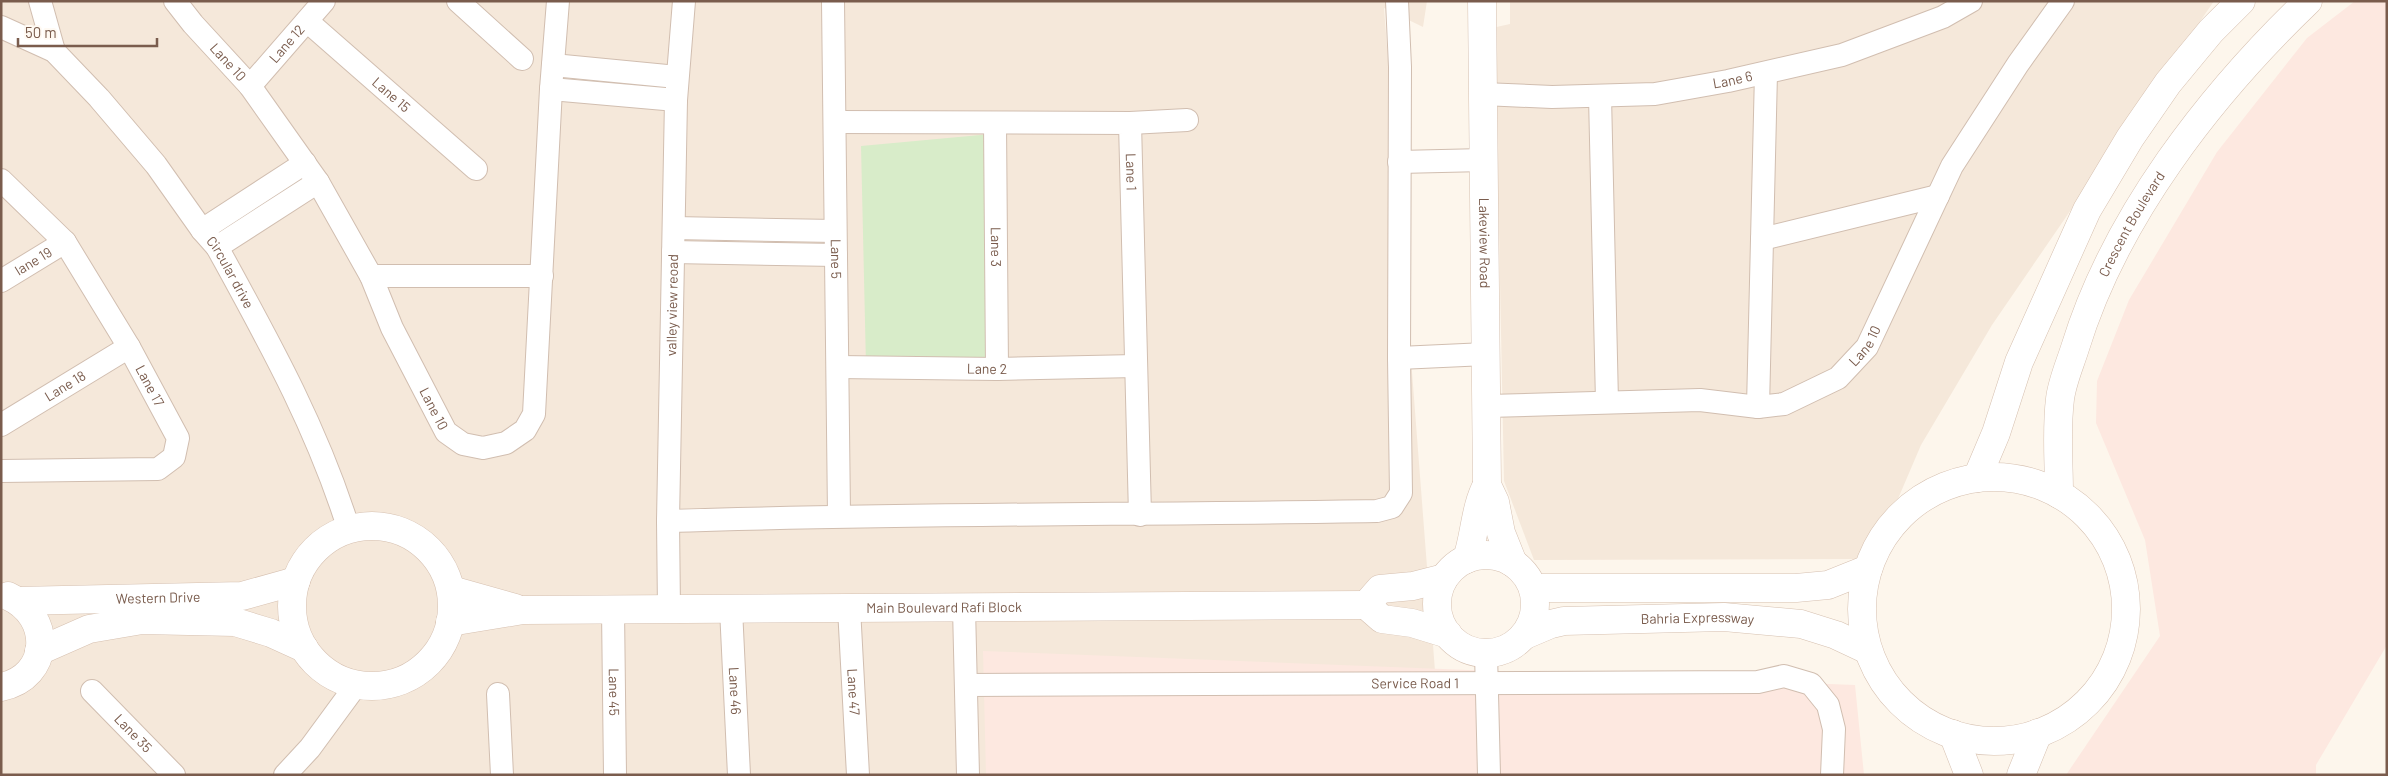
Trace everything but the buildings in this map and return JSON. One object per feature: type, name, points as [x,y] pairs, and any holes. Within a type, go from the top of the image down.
[{"type":"main road","name":"Lakeview Road","points":[[1482,1],[1488,406],[1487,485]]},
{"type":"main road","points":[[1977,478],[1996,433],[2019,362],[2087,210],[2130,138],[2168,83],[2211,30],[2241,1]]},
{"type":"main road","name":"Crescent Boulevard","points":[[2059,494],[2058,434],[2060,397],[2082,327],[2113,256],[2155,182],[2220,96],[2282,26],[2308,1]]},
{"type":"main road","points":[[2006,477],[2033,483],[2059,494],[2086,514],[2107,540],[2121,571],[2127,604],[2124,637],[2112,669],[2093,696],[2068,718],[2038,733],[2017,739],[1974,739],[1953,734],[1922,719],[1900,702],[1880,674],[1868,650],[1863,623],[1862,596],[1868,569],[1878,546],[1891,525],[1909,508],[1930,493],[1945,486],[1977,478],[2006,477]]},
{"type":"main road","points":[[1467,559],[1474,538],[1479,499],[1487,485]]},
{"type":"main road","points":[[1487,485],[1495,502],[1501,533],[1513,563]]},
{"type":"main road","points":[[363,527],[393,529],[419,541],[440,563],[451,590],[450,622],[440,647],[432,659],[416,672],[398,681],[384,684],[357,684],[336,677],[327,671],[304,648],[295,627],[293,612],[296,581],[312,553],[329,538],[363,527]]},
{"type":"main road","points":[[1444,578],[1413,586],[1380,589],[1366,605],[1382,619],[1412,623],[1448,634],[1465,648],[1486,653],[1507,648],[1525,635],[1535,612],[1533,588],[1525,574],[1513,563],[1495,556],[1486,555],[1467,559],[1454,567],[1444,578],[1438,594],[1438,611],[1448,634]]},
{"type":"main road","points":[[1533,588],[1796,588],[1828,584],[1868,569]]},
{"type":"main road","name":"Western Drive","points":[[10,598],[242,596],[296,581]]},
{"type":"main road","points":[[451,590],[523,610]]},
{"type":"main road","points":[[1,687],[22,679],[32,670],[39,651],[40,632],[36,620],[29,609],[10,598]]},
{"type":"main road","name":"Main Boulevard Rafi Block","points":[[523,610],[1366,605]]},
{"type":"main road","points":[[450,622],[523,610]]},
{"type":"main road","name":"Bahria Expressway","points":[[1525,635],[1551,624],[1564,621],[1724,617],[1801,624],[1836,635],[1868,650]]},
{"type":"main road","name":"Western Drive","points":[[39,651],[89,630],[142,620],[235,622],[304,648]]},
{"type":"main road","points":[[2021,775],[2038,733]]},
{"type":"main road","points":[[1953,734],[1969,775]]},
{"type":"street","points":[[1,26],[17,24],[25,20],[32,13],[38,1]]},
{"type":"street","points":[[38,1],[54,51]]},
{"type":"street","name":"Lane 10","points":[[175,1],[193,24],[250,86],[318,182],[371,276],[392,328],[446,432],[463,444],[483,448],[506,443],[525,430],[534,414],[551,89],[558,1]]},
{"type":"street","name":"Lane 12","points":[[250,86],[324,1]]},
{"type":"street","points":[[458,1],[522,58]]},
{"type":"street","name":"valley view reoad","points":[[669,610],[668,521],[676,100],[684,1]]},
{"type":"street","name":"Lane 5","points":[[833,1],[839,515]]},
{"type":"street","points":[[668,521],[839,515],[1140,515],[1377,511],[1392,507],[1401,493],[1399,358],[1400,67],[1397,1]]},
{"type":"street","name":"Lane 6","points":[[1483,94],[1552,97],[1655,94],[1766,73],[1842,56],[1943,17],[1971,1]]},
{"type":"street","name":"Lane 10","points":[[1488,406],[1700,400],[1758,407],[1784,404],[1838,378],[1867,347],[1952,166],[2018,64],[2063,1]]},
{"type":"street","name":"Lane 15","points":[[307,21],[476,169]]},
{"type":"street","points":[[1,26],[54,51]]},
{"type":"street","name":"Circular drive","points":[[54,51],[100,98],[156,165],[202,230],[217,247],[285,370],[333,478],[349,530]]},
{"type":"street","points":[[553,64],[677,77]]},
{"type":"street","points":[[1758,407],[1766,73]]},
{"type":"street","points":[[551,89],[676,100]]},
{"type":"street","points":[[1600,96],[1607,402]]},
{"type":"street","points":[[835,122],[1130,123],[1187,120]]},
{"type":"street","name":"Lane 3","points":[[995,123],[997,369]]},
{"type":"street","name":"Lane 1","points":[[1130,123],[1140,515]]},
{"type":"street","points":[[1399,162],[1484,160]]},
{"type":"street","points":[[202,230],[305,164]]},
{"type":"street","name":"Lane 17","points":[[1,180],[66,242],[129,346],[178,438],[174,457],[158,469],[1,471]]},
{"type":"street","points":[[217,247],[318,182]]},
{"type":"street","points":[[1762,239],[1938,196]]},
{"type":"street","points":[[674,228],[836,231]]},
{"type":"street","name":"lane 19","points":[[1,282],[66,242]]},
{"type":"street","points":[[673,252],[836,255]]},
{"type":"street","points":[[371,276],[542,276]]},
{"type":"street","name":"Lane 18","points":[[1,426],[129,346]]},
{"type":"street","points":[[1399,358],[1486,354]]},
{"type":"street","name":"Lane 2","points":[[838,367],[997,369],[1136,366]]},
{"type":"street","name":"Lane 47","points":[[850,608],[858,775]]},
{"type":"street","points":[[964,608],[968,775]]},
{"type":"street","name":"Lane 46","points":[[731,609],[739,775]]},
{"type":"street","name":"Lane 45","points":[[613,610],[615,775]]},
{"type":"street","points":[[1486,653],[1489,775]]},
{"type":"street","name":"Service Road 1","points":[[966,685],[1758,682],[1784,676],[1811,684],[1828,705],[1834,729],[1832,775]]},
{"type":"street","points":[[285,775],[310,748],[357,684]]},
{"type":"street","name":"Lane 35","points":[[92,691],[174,775]]},
{"type":"street","points":[[498,694],[502,775]]},
{"type":"shaded area","points":[[1,1],[1427,1],[1423,27],[1384,8],[1443,775],[1,775]]},
{"type":"shaded area","points":[[1510,1],[2214,1],[1992,325],[1921,445],[1868,569],[1857,559],[1534,560],[1504,481],[1499,232],[1492,28],[1510,24]]},
{"type":"shaded area","points":[[2355,1],[2387,1],[2387,645],[2316,765],[2316,775],[2066,775],[2160,636],[2145,540],[2096,423],[2097,381],[2129,300],[2217,152],[2307,38]]},
{"type":"shaded area","points":[[983,651],[1855,685],[1864,775],[986,775]]},
{"type":"green space","points":[[991,134],[992,366],[866,366],[861,146]]}]
